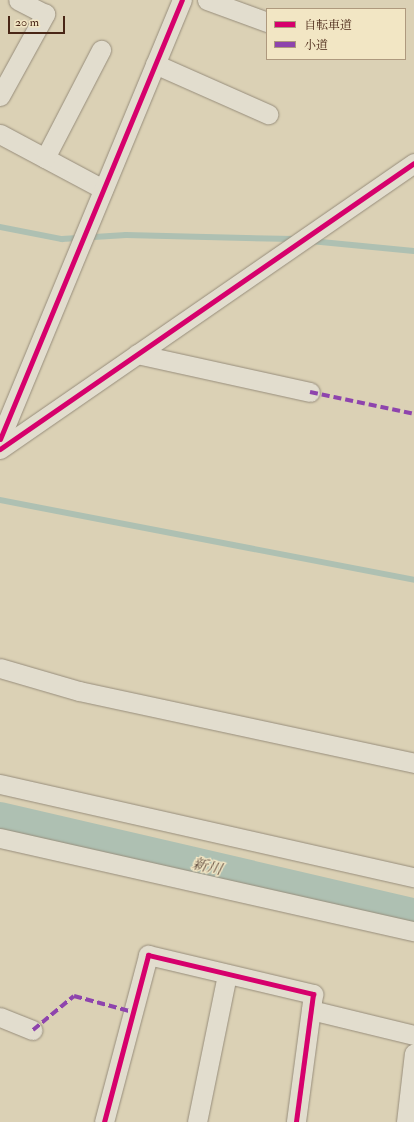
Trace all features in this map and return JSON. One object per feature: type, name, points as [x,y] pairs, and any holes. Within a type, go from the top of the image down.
[{"type":"street","points":[[0,96],[45,14],[18,0]]},
{"type":"street","points":[[0,439],[182,0]]},
{"type":"street","points":[[207,0],[266,22]]},
{"type":"street","points":[[45,158],[101,50]]},
{"type":"street","points":[[155,64],[268,114]]},
{"type":"street","points":[[0,134],[103,189]]},
{"type":"street","points":[[0,449],[414,163]]},
{"type":"street","points":[[137,354],[310,392]]},
{"type":"street","points":[[0,668],[80,691],[414,763]]},
{"type":"street","points":[[0,784],[414,878]]},
{"type":"street","points":[[0,838],[414,931]]},
{"type":"street","points":[[104,1122],[148,955],[313,994],[296,1122]]},
{"type":"street","points":[[198,1122],[227,974]]},
{"type":"street","points":[[311,1010],[414,1034]]},
{"type":"street","points":[[0,1017],[33,1030]]},
{"type":"street","points":[[406,1122],[414,1053]]},
{"type":"waterway","points":[[0,227],[62,239],[126,235],[294,239]]},
{"type":"waterway","points":[[311,241],[414,251]]},
{"type":"waterway","points":[[0,500],[414,580]]},
{"type":"waterway","name":"新川","points":[[0,819],[414,915]]},
{"type":"marked path","points":[[310,392],[414,414]]},
{"type":"marked path","points":[[33,1030],[74,996],[133,1012]]},
{"type":"cycle path","points":[[0,439],[182,0]]},
{"type":"cycle path","points":[[0,449],[414,163]]},
{"type":"cycle path","points":[[104,1122],[148,955],[313,994],[296,1122]]}]
